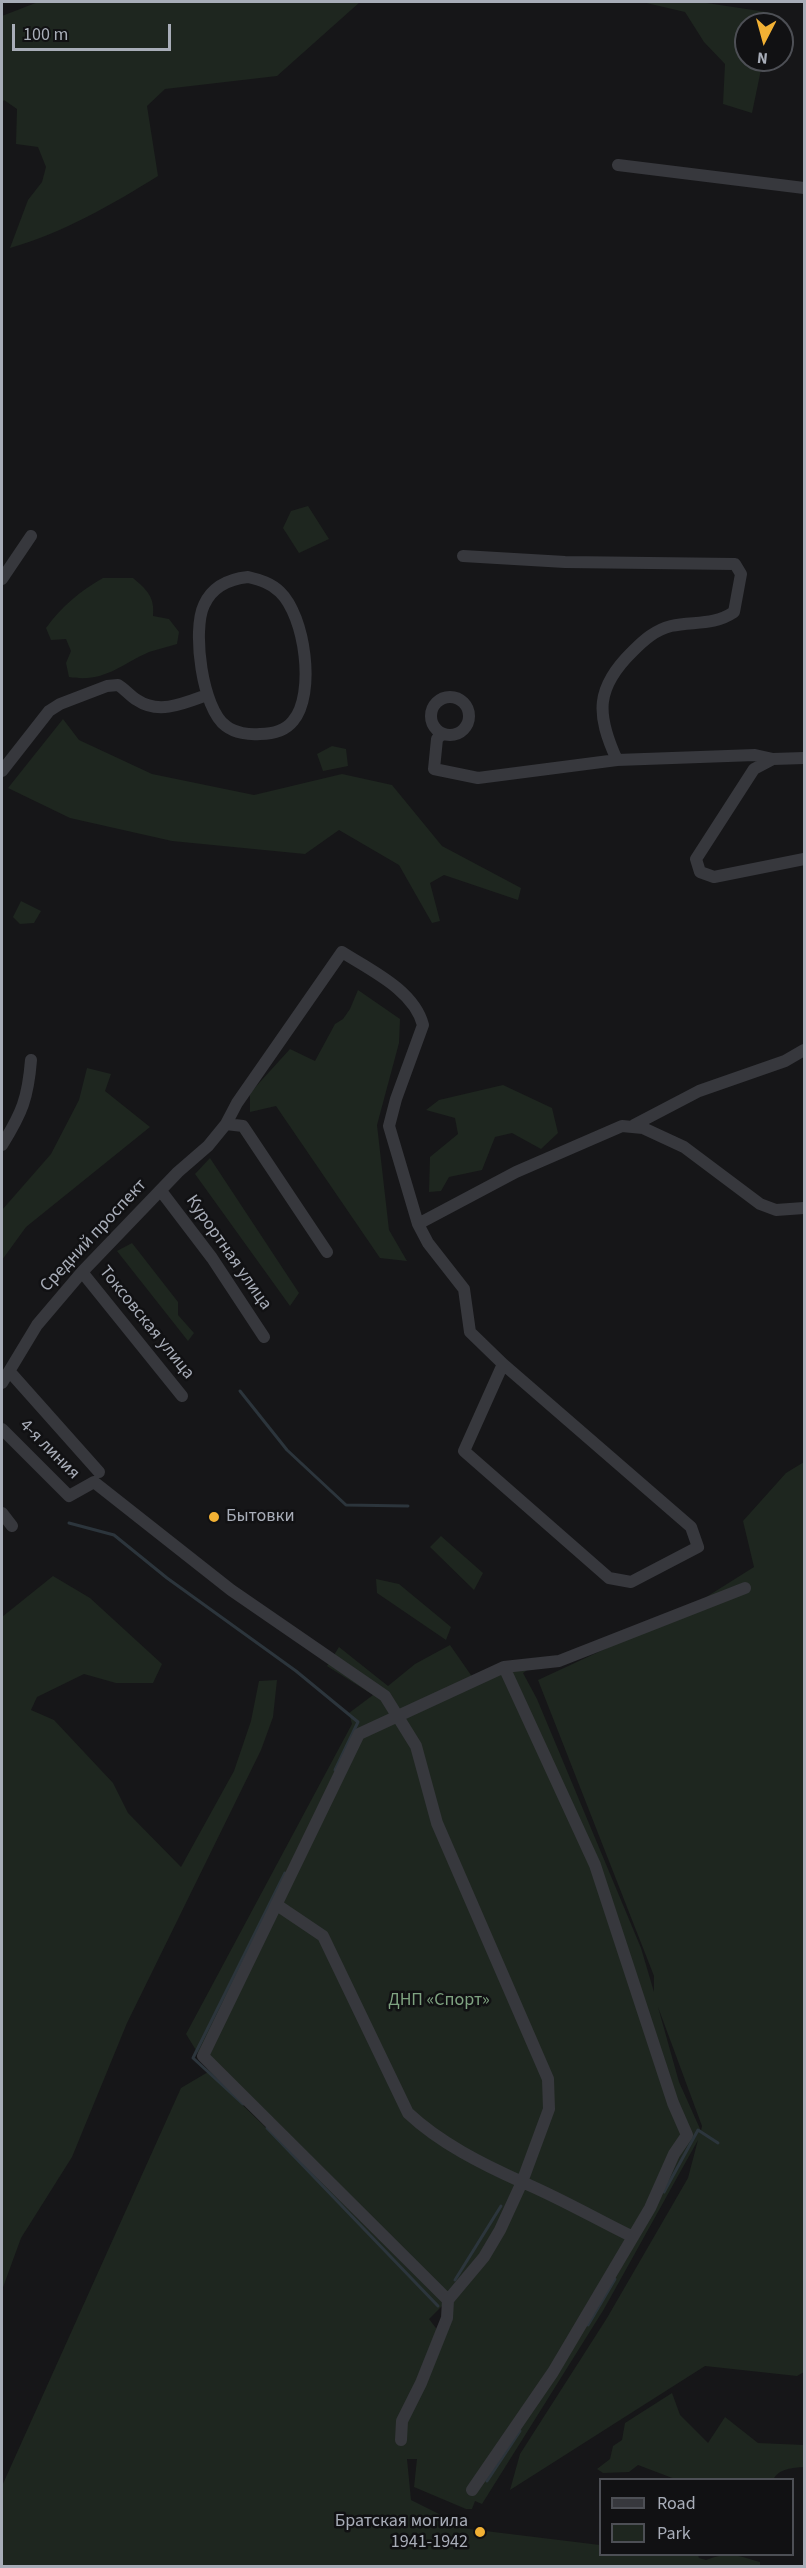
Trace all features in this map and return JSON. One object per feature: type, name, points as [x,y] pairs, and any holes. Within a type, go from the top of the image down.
[{"type":"street","points":[[618,165],[804,188]]},
{"type":"street","points":[[2,579],[31,536]]},
{"type":"street","points":[[463,556],[565,562],[735,564],[741,574],[734,612],[721,620],[671,626],[648,636],[614,669],[603,692],[604,731],[617,760]]},
{"type":"street","points":[[236,578],[260,579],[271,585],[289,602],[295,615],[303,643],[305,684],[300,710],[294,720],[278,732],[267,734],[235,731],[224,725],[217,716],[207,695],[199,632],[202,607],[207,598],[226,581],[236,578]]},
{"type":"street","points":[[2,771],[49,711],[60,704],[107,686],[118,685],[138,701],[159,708],[179,705],[207,695]]},
{"type":"street","points":[[442,734],[437,739],[434,769],[478,778],[617,760],[755,755],[773,759],[804,758]]},
{"type":"street","points":[[773,759],[754,768],[696,859],[700,872],[714,877],[804,859]]},
{"type":"street","name":"Средний проспект","points":[[2,1383],[37,1325],[82,1272],[208,1146],[226,1124],[237,1103],[342,952],[398,989],[420,1014],[423,1025],[396,1099],[389,1126],[418,1224]]},
{"type":"street","points":[[503,1364],[464,1451],[609,1578],[631,1582],[698,1547],[691,1527],[503,1364],[470,1332],[464,1289],[428,1243],[418,1224],[516,1172],[622,1126],[634,1125],[699,1091],[784,1061],[804,1050]]},
{"type":"street","points":[[2,1145],[18,1120],[28,1093],[31,1060]]},
{"type":"street","points":[[226,1124],[243,1126],[327,1252]]},
{"type":"street","points":[[634,1125],[684,1147],[760,1204],[776,1210],[804,1208]]},
{"type":"street","name":"Курортная улица","points":[[161,1191],[212,1257],[264,1337]]},
{"type":"street","name":"Токсовская улица","points":[[82,1272],[182,1396]]},
{"type":"street","points":[[10,1372],[99,1472]]},
{"type":"street","name":"4-я линия","points":[[2,1429],[69,1496],[94,1482],[100,1489],[129,1507],[231,1590],[385,1696],[398,1718]]},
{"type":"street","points":[[2,1513],[12,1526]]},
{"type":"street","points":[[448,2300],[203,2056],[359,1734],[398,1718],[504,1667],[559,1661],[746,1588]]},
{"type":"street","points":[[472,2490],[553,2372],[650,2208],[674,2154],[687,2135],[673,2103],[595,1865],[504,1667]]},
{"type":"street","points":[[398,1718],[416,1746],[437,1822],[548,2079],[549,2109],[522,2182],[500,2230],[484,2257],[448,2300],[447,2318],[421,2383],[402,2421],[401,2440]]},
{"type":"street","points":[[277,1905],[323,1936],[408,2113],[426,2130],[501,2174],[522,2182],[633,2237]]},
{"type":"green space","points":[[38,2],[360,2],[277,76],[165,89],[147,106],[158,176],[68,226],[10,248],[28,200],[42,182],[46,167],[38,147],[16,144],[17,109],[4,100],[2,103],[2,16]]},
{"type":"green space","points":[[642,2],[700,2],[766,12],[734,12],[734,72],[761,72],[752,113],[723,104],[725,64],[704,42],[685,12]]},
{"type":"green space","points":[[308,506],[329,539],[299,553],[283,528],[291,511]]},
{"type":"green space","points":[[103,578],[133,578],[138,582],[151,599],[153,616],[169,619],[179,632],[177,644],[149,652],[102,675],[69,677],[66,663],[71,651],[66,639],[51,640],[46,628],[72,600]]},
{"type":"green space","points":[[63,719],[79,740],[152,774],[254,795],[342,774],[392,785],[442,846],[521,888],[518,900],[444,875],[430,883],[440,921],[432,923],[399,865],[339,830],[305,854],[172,841],[70,818],[8,788]]},
{"type":"green space","points":[[332,746],[346,749],[348,766],[323,771],[317,754]]},
{"type":"green space","points":[[21,901],[41,911],[34,923],[20,924],[13,917]]},
{"type":"green space","points":[[358,990],[400,1019],[399,1043],[377,1125],[389,1230],[407,1261],[380,1258],[276,1106],[250,1112],[250,1093],[290,1049],[315,1061],[335,1024],[343,1019],[350,1009]]},
{"type":"green space","points":[[87,1068],[111,1074],[105,1091],[150,1127],[26,1227],[2,1260],[2,1210],[51,1154],[79,1100]]},
{"type":"green space","points":[[503,1085],[552,1108],[558,1133],[541,1149],[512,1133],[495,1137],[482,1170],[449,1177],[441,1191],[429,1192],[430,1157],[458,1134],[455,1118],[426,1110],[439,1100]]},
{"type":"green space","points":[[210,1158],[299,1293],[290,1306],[195,1174]]},
{"type":"green space","points":[[132,1243],[178,1302],[178,1315],[194,1333],[188,1341],[117,1251]]},
{"type":"green space","name":"ДНП «Спорт»","points":[[804,1462],[804,2372],[797,2376],[705,2366],[510,2490],[520,2454],[607,2318],[688,2178],[698,2140],[604,2309],[482,2504],[475,2501],[472,2509],[466,2509],[414,2487],[417,2459],[407,2459],[411,2500],[469,2529],[599,2545],[599,2556],[698,2556],[706,2560],[721,2556],[738,2556],[760,2562],[760,2566],[2,2566],[2,2486],[181,2088],[208,2072],[210,2073],[186,2034],[352,1724],[349,1713],[373,1695],[327,1666],[339,1647],[388,1686],[415,1664],[450,1645],[473,1678],[523,1659],[529,1669],[523,1673],[537,1699],[641,1948],[654,1992],[654,1976],[538,1680],[676,1616],[754,1567],[743,1521],[786,1473]],"holes":[[[658,2007],[702,2126],[701,2131],[679,2082]],[[226,2089],[453,2297],[439,2332],[429,2319],[446,2302]]]},
{"type":"green space","points":[[441,1536],[483,1573],[474,1590],[430,1547]]},
{"type":"green space","points":[[53,1576],[90,1598],[162,1664],[153,1683],[116,1683],[84,1674],[37,1697],[31,1710],[54,1720],[113,1783],[128,1813],[181,1867],[234,1771],[251,1721],[259,1681],[277,1680],[273,1717],[261,1750],[127,2023],[72,2157],[21,2238],[2,2290],[2,1617]]},
{"type":"green space","points":[[376,1579],[399,1584],[451,1627],[446,1640],[377,1593]]},
{"type":"green space","points":[[672,2393],[680,2415],[708,2443],[725,2417],[758,2443],[804,2445],[804,2467],[791,2468],[779,2473],[774,2478],[672,2478],[638,2465],[629,2472],[603,2473],[597,2469],[610,2459],[613,2446],[622,2440],[625,2423]]},
{"type":"waterway","points":[[240,1391],[287,1450],[346,1505],[408,1506]]},
{"type":"waterway","points":[[69,1523],[114,1535],[167,1578],[296,1671],[358,1722],[335,1770]]},
{"type":"waterway","points":[[243,2104],[193,2058],[285,1873]]},
{"type":"waterway","points":[[267,2128],[438,2306]]},
{"type":"waterway","points":[[664,2192],[698,2130],[718,2143]]},
{"type":"waterway","points":[[455,2280],[501,2206]]},
{"type":"waterway","points":[[588,2325],[615,2279]]},
{"type":"waterway","points":[[487,2481],[520,2431]]},
{"type":"place","name":"Бытовки","points":[[214,1517]]},
{"type":"place","name":"Братская могила 1941-1942","points":[[480,2532]]}]
